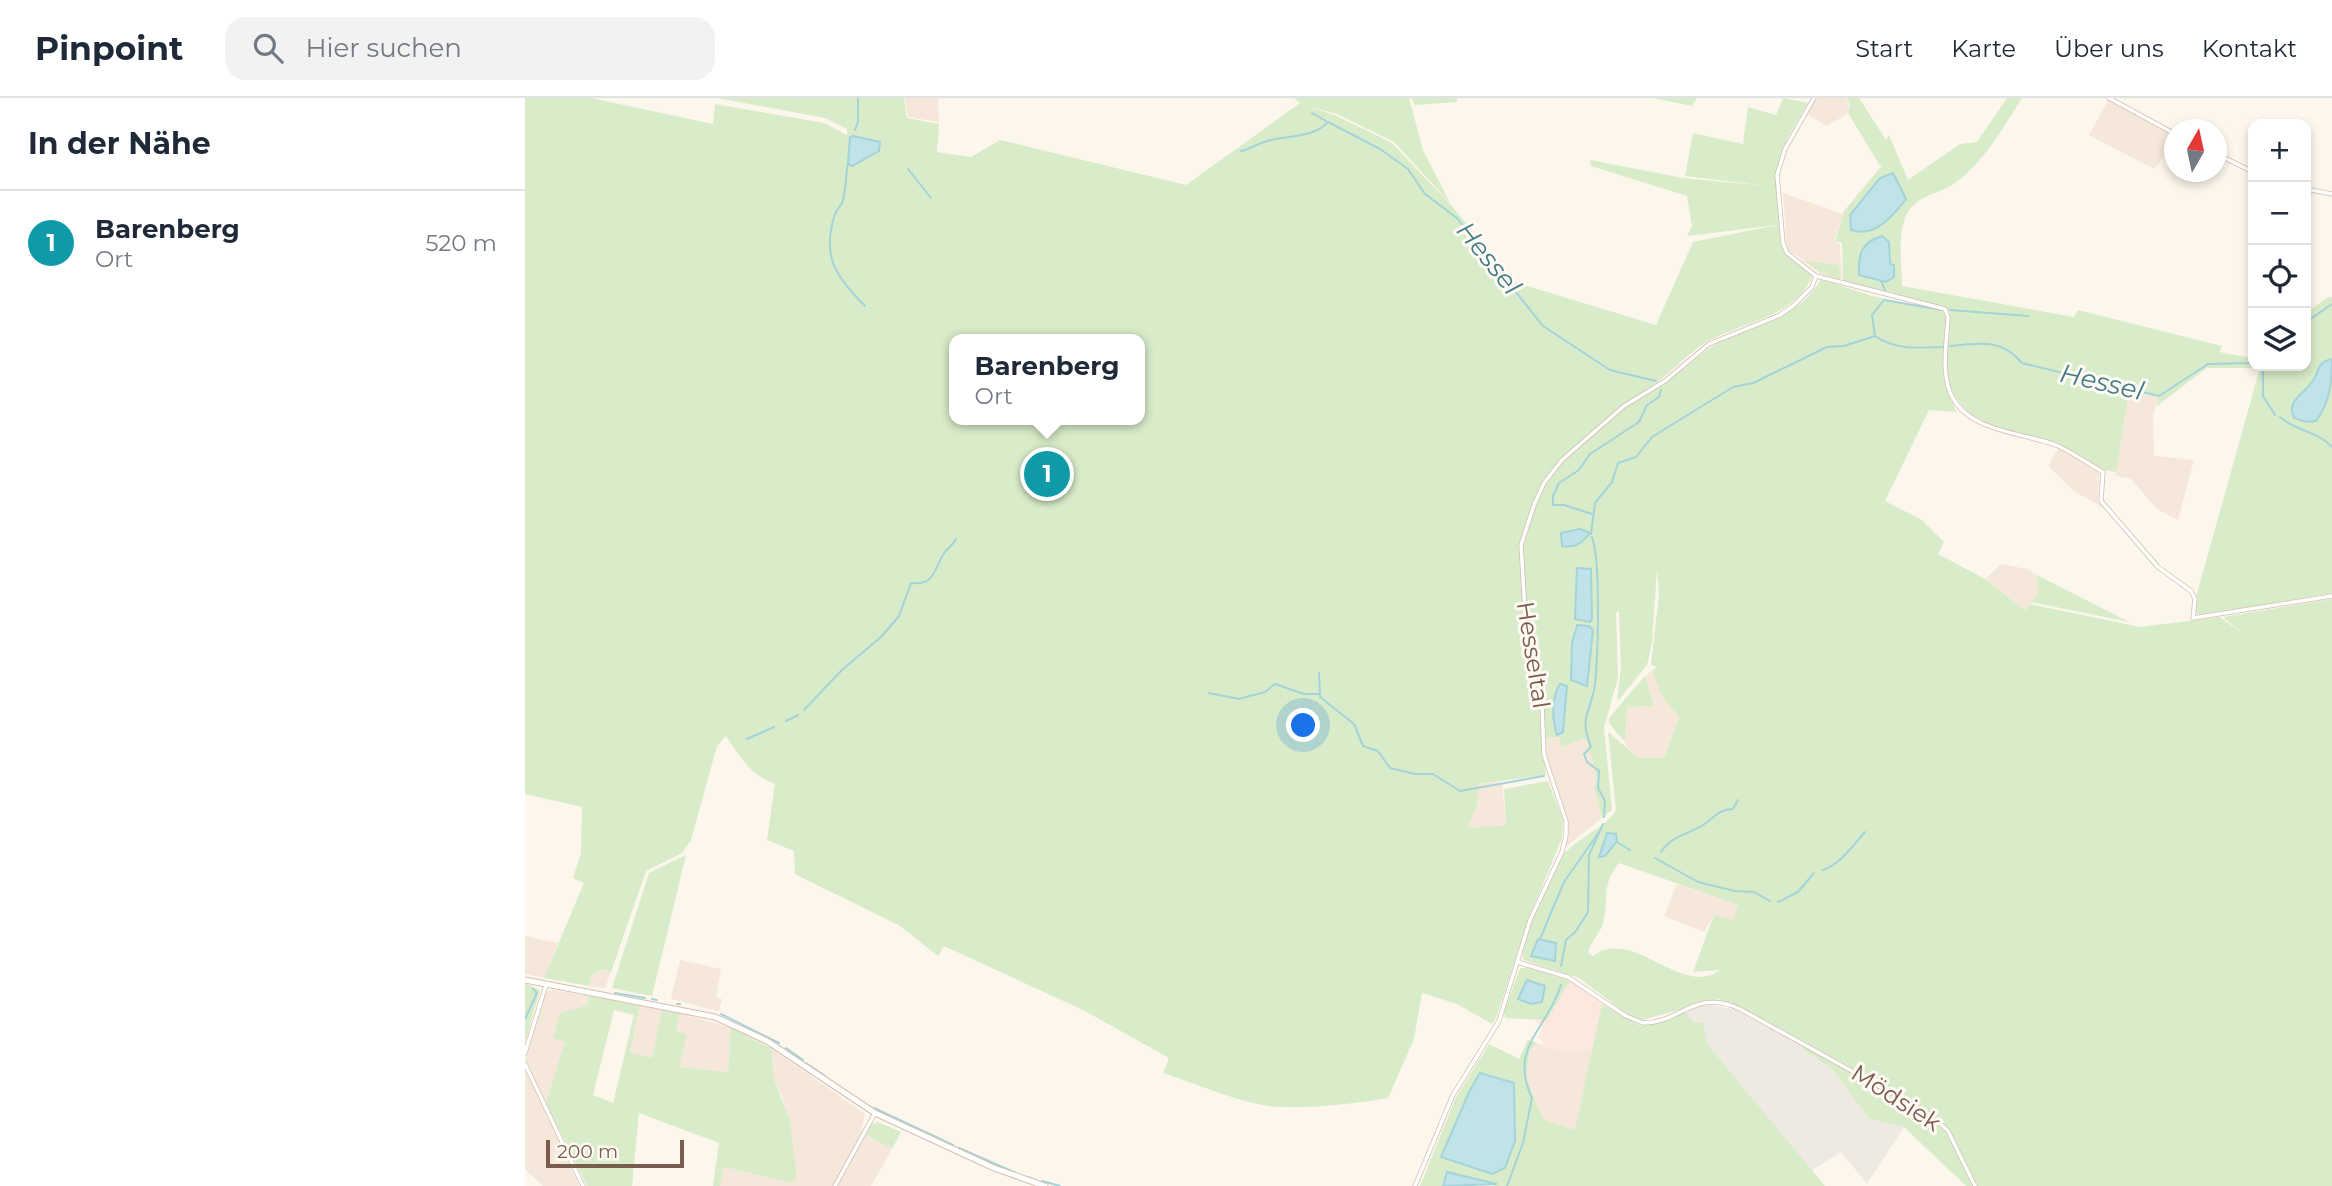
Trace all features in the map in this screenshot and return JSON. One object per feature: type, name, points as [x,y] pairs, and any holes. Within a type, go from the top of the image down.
[{"type":"main road","points":[[525,980],[701,1013],[743,1028],[780,1049],[875,1113],[994,1168],[1045,1186]]},
{"type":"street","points":[[1814,98],[1785,149],[1777,175],[1784,248],[1791,257],[1817,276],[1945,309],[1948,317],[1946,363],[1949,391],[1965,414],[1989,426],[2059,447],[2102,472],[2101,500],[2158,567],[2191,591],[2195,599],[2193,618],[2332,596]]},
{"type":"street","points":[[2109,98],[2164,128]]},
{"type":"street","points":[[2227,160],[2248,170]]},
{"type":"street","points":[[2311,190],[2332,194]]},
{"type":"street","name":"Hesseltal","points":[[1415,1186],[1453,1095],[1499,1021],[1530,920],[1562,852],[1566,835],[1566,821],[1546,765],[1541,681],[1536,649],[1525,611],[1521,545],[1534,505],[1544,483],[1562,460],[1623,406],[1665,381],[1709,344],[1780,314],[1812,287],[1817,276]]},
{"type":"street","name":"Mödsiek","points":[[1517,962],[1568,977],[1626,1016],[1643,1023],[1717,1001],[1740,1009],[1922,1109],[1942,1124],[1966,1164],[1975,1186]]},
{"type":"street","points":[[525,1053],[546,984]]},
{"type":"street","points":[[525,1065],[583,1186]]},
{"type":"street","points":[[835,1186],[875,1113]]},
{"type":"shaded area","points":[[905,98],[938,98],[939,122],[908,117]]},
{"type":"shaded area","points":[[1817,98],[1846,98],[1849,105],[1847,114],[1827,126],[1807,114]]},
{"type":"shaded area","points":[[2108,100],[2164,131],[2164,156],[2154,169],[2089,135]]},
{"type":"shaded area","points":[[1783,193],[1843,214],[1834,241],[1840,245],[1842,282],[1821,274],[1787,249]]},
{"type":"shaded area","points":[[2129,391],[2158,397],[2153,416],[2154,456],[2194,460],[2178,520],[2157,509],[2131,479],[2115,476]]},
{"type":"shaded area","points":[[2058,448],[2099,471],[2098,501],[2105,509],[2074,491],[2048,466]]},
{"type":"shaded area","points":[[2001,564],[2027,569],[2037,575],[2038,593],[2026,610],[1985,579]]},
{"type":"shaded area","points":[[1652,671],[1661,695],[1679,716],[1664,758],[1639,758],[1625,745],[1627,707],[1654,706],[1645,676]]},
{"type":"shaded area","points":[[1560,737],[1562,747],[1586,738],[1597,778],[1594,788],[1602,818],[1566,847],[1568,820],[1551,775],[1545,738]]},
{"type":"shaded area","points":[[1502,782],[1506,825],[1468,828],[1477,805],[1479,784]]},
{"type":"shaded area","points":[[1677,884],[1738,905],[1733,920],[1714,915],[1704,932],[1664,916]]},
{"type":"shaded area","points":[[525,936],[558,943],[544,978],[525,974]]},
{"type":"shaded area","points":[[680,960],[721,969],[716,997],[722,999],[719,1011],[671,999]]},
{"type":"shaded area","points":[[603,969],[611,972],[605,988],[589,986],[591,977]]},
{"type":"shaded area","points":[[1570,981],[1602,1004],[1593,1050],[1560,1051],[1543,1048],[1543,1041],[1538,1038],[1543,1025],[1536,1023],[1538,1020],[1547,1020]]},
{"type":"shaded area","points":[[552,990],[589,996],[588,1005],[576,1011],[546,1103],[525,1061],[546,992]]},
{"type":"shaded area","points":[[1704,1004],[1733,1009],[1803,1045],[1802,1049],[1832,1069],[1869,1119],[1904,1127],[1867,1184],[1841,1152],[1811,1171],[1708,1045],[1703,1023],[1693,1023],[1685,1011]]},
{"type":"shaded area","points":[[640,1005],[662,1010],[652,1058],[630,1053]]},
{"type":"shaded area","points":[[680,1013],[731,1028],[728,1072],[678,1067],[687,1034],[676,1031]]},
{"type":"shaded area","points":[[1537,1043],[1560,1051],[1593,1050],[1575,1131],[1545,1120],[1541,1115],[1526,1077],[1530,1050]]},
{"type":"shaded area","points":[[771,1048],[865,1114],[861,1133],[892,1149],[871,1186],[720,1186],[724,1167],[792,1183],[783,1099],[774,1079]]},
{"type":"shaded area","points":[[525,1070],[579,1186],[543,1186],[525,1169]]},
{"type":"green space","points":[[525,98],[591,98],[713,124],[715,104],[824,123],[847,135],[847,129],[825,118],[717,98],[904,98],[907,118],[939,124],[937,152],[971,157],[1000,140],[1186,185],[1300,103],[1294,98],[1409,98],[1423,150],[1450,203],[1394,142],[1337,114],[1310,107],[1337,116],[1392,143],[1450,204],[1517,283],[1656,325],[1693,242],[1777,225],[1687,236],[1692,226],[1687,196],[1591,166],[1590,160],[1683,178],[1768,186],[1685,176],[1693,133],[1747,145],[1743,143],[1748,107],[1776,115],[1783,98],[1808,103],[1787,139],[1775,175],[1782,248],[1812,276],[1794,301],[1767,317],[1708,341],[1652,386],[1649,394],[1713,346],[1786,313],[1811,293],[1821,279],[1872,296],[1942,311],[1946,317],[1946,342],[1949,342],[1950,312],[1946,308],[1843,283],[1842,243],[1835,241],[1844,211],[1884,163],[1880,166],[1848,113],[1850,105],[1847,98],[1859,98],[1886,140],[1889,135],[1908,180],[1960,144],[1977,142],[2007,98],[2022,98],[1992,144],[1965,175],[1946,189],[1916,203],[1909,210],[1902,230],[1902,286],[2074,317],[2078,310],[2222,346],[2219,352],[2248,357],[2248,368],[2207,368],[2157,406],[2158,397],[2129,391],[2116,472],[2104,470],[2049,441],[1988,424],[1967,412],[1954,395],[1950,398],[1957,412],[1929,410],[1885,501],[1922,520],[1944,542],[1938,554],[1985,579],[2025,610],[2030,604],[2140,627],[2220,617],[2242,633],[2223,617],[2332,599],[2332,1186],[1966,1186],[1904,1127],[1869,1119],[1832,1069],[1802,1049],[1804,1042],[1765,1020],[1718,999],[1642,1020],[1627,1014],[1579,978],[1523,960],[1531,924],[1558,863],[1569,849],[1606,822],[1616,810],[1608,732],[1639,758],[1664,758],[1679,717],[1661,695],[1652,671],[1657,667],[1651,665],[1659,594],[1657,569],[1652,642],[1647,665],[1617,702],[1621,666],[1619,611],[1616,613],[1618,678],[1604,727],[1612,810],[1602,818],[1594,788],[1597,778],[1586,738],[1561,747],[1560,737],[1545,738],[1546,731],[1541,731],[1546,775],[1479,784],[1477,805],[1468,828],[1506,825],[1504,789],[1548,781],[1563,820],[1562,838],[1528,920],[1492,1024],[1457,1004],[1422,993],[1414,1039],[1388,1098],[1294,1107],[1268,1106],[1238,1099],[1163,1073],[1169,1058],[1083,1010],[944,946],[938,956],[900,926],[795,874],[794,851],[767,840],[775,784],[752,770],[726,736],[717,746],[691,840],[682,853],[646,871],[611,972],[603,969],[591,976],[589,986],[544,978],[584,883],[573,878],[581,853],[582,807],[525,794]],"holes":[[[1889,242],[1890,264],[1861,255],[1862,248]],[[1578,568],[1591,569],[1590,622],[1576,620]],[[1575,626],[1593,630],[1587,686],[1571,660]],[[1619,863],[1738,905],[1733,920],[1714,915],[1693,972],[1720,970],[1705,976],[1689,976],[1625,950],[1609,949],[1593,956],[1588,953],[1603,923],[1607,886]],[[1540,939],[1557,946],[1554,962],[1531,955]]]},
{"type":"green space","points":[[1411,98],[1457,98],[1457,102],[1415,105]]},
{"type":"green space","points":[[1653,98],[1697,98],[1692,106]]},
{"type":"green space","points":[[1805,261],[1839,265],[1840,279],[1821,273]]},
{"type":"green space","points":[[2332,297],[2332,593],[2200,616],[2195,611],[2196,597],[2259,371],[2311,371],[2311,309]]},
{"type":"green space","points":[[2037,575],[2129,622],[2031,602],[2038,593]]},
{"type":"green space","points":[[1645,676],[1654,706],[1627,707],[1625,742],[1609,723],[1609,718]]},
{"type":"green space","points":[[686,855],[652,996],[612,988],[649,873]]},
{"type":"green space","points":[[1520,968],[1530,968],[1570,981],[1547,1020],[1505,1018],[1504,1012]]},
{"type":"green space","points":[[525,983],[540,990],[525,1043]]},
{"type":"green space","points":[[589,996],[640,1005],[630,1052],[652,1058],[662,1010],[680,1013],[676,1031],[687,1034],[679,1067],[728,1072],[731,1028],[771,1048],[774,1079],[790,1122],[797,1177],[792,1183],[724,1167],[720,1186],[713,1186],[719,1143],[639,1113],[632,1186],[587,1186],[546,1103],[565,1042],[553,1038],[560,1013],[588,1005]],"holes":[[[614,1010],[634,1015],[613,1103],[593,1095]]]},
{"type":"green space","points":[[1602,1004],[1641,1026],[1685,1011],[1693,1022],[1703,1023],[1708,1045],[1825,1186],[1496,1186],[1447,1172],[1443,1186],[1420,1186],[1456,1097],[1489,1044],[1519,1059],[1528,1040],[1537,1043],[1530,1050],[1526,1077],[1541,1115],[1545,1120],[1575,1130]]},
{"type":"green space","points":[[878,1122],[901,1132],[892,1149],[866,1135],[872,1124]]},
{"type":"water","points":[[850,137],[880,142],[879,151],[852,166],[848,164]]},
{"type":"water","points":[[1893,173],[1906,199],[1876,228],[1860,232],[1851,230],[1850,215],[1880,178]]},
{"type":"water","points":[[1882,236],[1889,242],[1890,264],[1894,265],[1894,277],[1886,282],[1859,275],[1862,250],[1869,242]]},
{"type":"water","points":[[2332,359],[2329,392],[2321,414],[2316,421],[2306,422],[2294,418],[2292,406],[2295,401],[2311,384],[2321,364]]},
{"type":"water","points":[[1580,529],[1590,533],[1578,544],[1562,546],[1561,533]]},
{"type":"water","points":[[1577,568],[1591,569],[1590,622],[1575,619]]},
{"type":"water","points":[[1577,625],[1589,626],[1593,630],[1587,686],[1571,680],[1572,643]]},
{"type":"water","points":[[1560,684],[1567,686],[1563,732],[1557,735],[1553,709]]},
{"type":"water","points":[[1607,833],[1616,834],[1617,841],[1605,856],[1599,857]]},
{"type":"water","points":[[1538,939],[1556,943],[1555,961],[1531,956]]},
{"type":"water","points":[[1527,980],[1545,986],[1542,1002],[1531,1004],[1518,999]]},
{"type":"water","points":[[1480,1073],[1514,1083],[1515,1141],[1505,1168],[1492,1174],[1441,1157]]},
{"type":"water","points":[[1447,1172],[1497,1184],[1443,1186]]},
{"type":"waterway","points":[[855,130],[858,122],[858,98]]},
{"type":"waterway","name":"Hessel","points":[[1312,113],[1326,121]]},
{"type":"waterway","name":"Hessel","points":[[1241,151],[1267,141],[1316,131],[1328,122],[1380,149],[1408,169],[1425,194],[1457,218],[1543,326],[1610,370],[1656,381]]},
{"type":"waterway","points":[[848,162],[842,204],[835,214],[831,229],[831,254],[839,275],[865,306]]},
{"type":"waterway","points":[[908,169],[931,198]]},
{"type":"waterway","name":"Hessel","points":[[1881,281],[1885,290]]},
{"type":"waterway","name":"Hessel","points":[[1875,336],[1872,315],[1884,300],[1942,310]]},
{"type":"waterway","name":"Hessel","points":[[2311,319],[2332,304]]},
{"type":"waterway","name":"Hessel","points":[[1950,310],[2028,316]]},
{"type":"waterway","name":"Hessel","points":[[1591,534],[1595,503],[1612,482],[1618,463],[1636,457],[1652,437],[1733,387],[1753,383],[1827,347],[1844,346],[1875,336],[1899,346],[1943,347]]},
{"type":"waterway","name":"Hessel","points":[[1950,346],[1980,343],[1998,346],[2006,349],[2022,363],[2159,396],[2208,364],[2248,363]]},
{"type":"waterway","points":[[2263,371],[2263,396],[2275,415]]},
{"type":"waterway","name":"Hessel","points":[[1592,514],[1564,505],[1553,505],[1553,496],[1559,483],[1579,470],[1590,454],[1639,422],[1647,405],[1659,397],[1661,390]]},
{"type":"waterway","points":[[2280,417],[2332,447]]},
{"type":"waterway","name":"Hessel","points":[[1592,537],[1598,587],[1597,652],[1595,684],[1586,720],[1591,747],[1584,754],[1587,762],[1599,771],[1598,788],[1605,801],[1604,817]]},
{"type":"waterway","points":[[804,710],[842,670],[882,636],[899,616],[911,583],[930,578],[941,557],[956,539]]},
{"type":"waterway","points":[[1319,673],[1320,697],[1354,724],[1363,746],[1378,751],[1390,768],[1415,774],[1433,774],[1460,791],[1544,776]]},
{"type":"waterway","points":[[1209,693],[1239,699],[1265,692],[1275,684],[1304,694],[1319,694]]},
{"type":"waterway","points":[[786,721],[798,715]]},
{"type":"waterway","points":[[747,739],[774,727]]},
{"type":"waterway","points":[[1661,852],[1675,839],[1703,825],[1720,812],[1733,809],[1738,800]]},
{"type":"waterway","name":"Hessel","points":[[1561,966],[1566,940],[1576,931],[1588,912],[1589,855],[1603,824]]},
{"type":"waterway","points":[[1540,939],[1564,882],[1599,832]]},
{"type":"waterway","points":[[1822,870],[1840,859],[1865,832]]},
{"type":"waterway","points":[[1617,842],[1630,850]]},
{"type":"waterway","points":[[1655,858],[1698,882],[1735,891],[1754,892],[1770,901]]},
{"type":"waterway","points":[[1778,902],[1798,892],[1814,873]]},
{"type":"waterway","name":"Hessel","points":[[1507,1186],[1523,1143],[1532,1098],[1524,1065],[1527,1052],[1561,985]]},
{"type":"waterway","points":[[525,1019],[537,993],[533,989]]},
{"type":"waterway","points":[[615,993],[645,998]]},
{"type":"waterway","points":[[652,999],[657,1000]]},
{"type":"waterway","points":[[721,1014],[779,1043]]},
{"type":"waterway","points":[[786,1048],[803,1060]]},
{"type":"waterway","points":[[806,1063],[825,1076]]},
{"type":"waterway","points":[[874,1108],[953,1145]]},
{"type":"waterway","points":[[959,1148],[1016,1173]]},
{"type":"waterway","points":[[1028,1177],[1035,1180]]},
{"type":"waterway","points":[[1042,1181],[1060,1186]]},
{"type":"place","name":"Barenberg","points":[[1047,474]]}]
